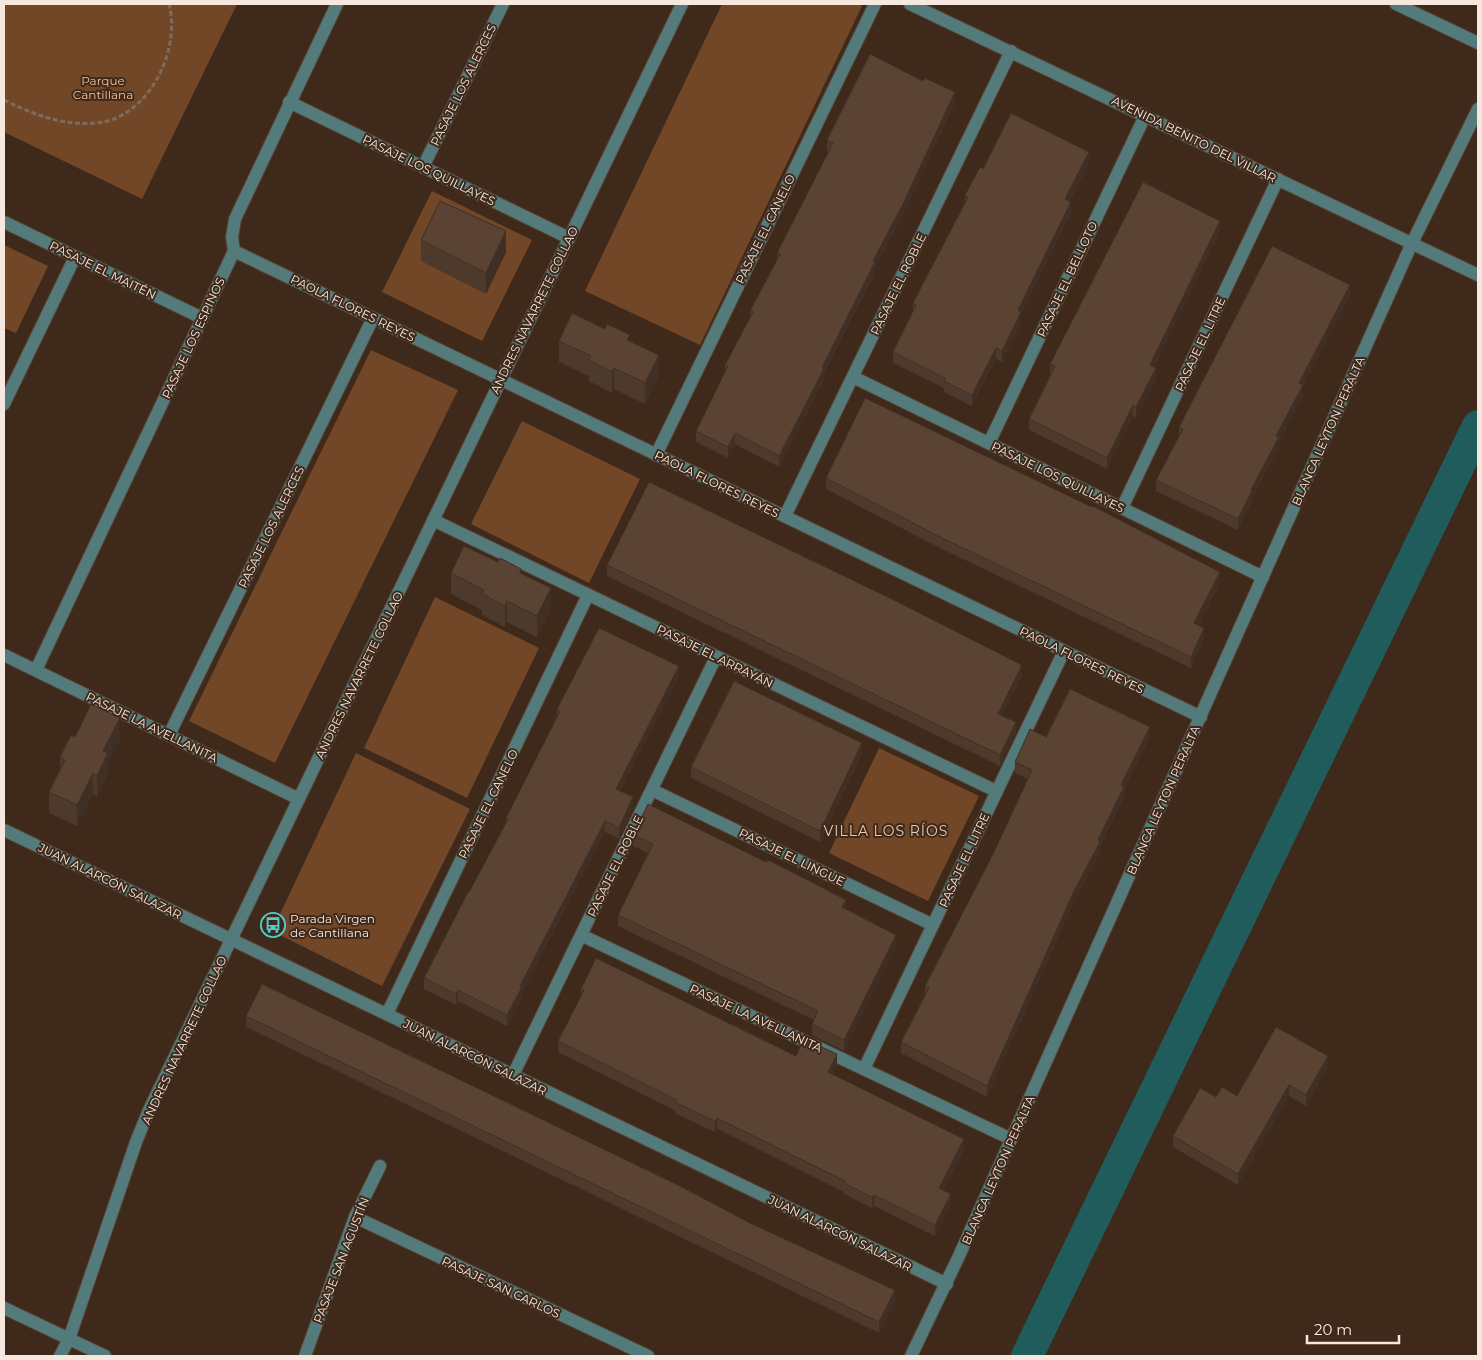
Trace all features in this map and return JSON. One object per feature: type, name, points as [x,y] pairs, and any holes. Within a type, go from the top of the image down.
[{"type":"street","name":"PASAJE LOS ESPINOS","points":[[36,670],[234,251],[232,237],[235,219],[337,4]]},
{"type":"street","name":"PASAJE LOS ALERCES","points":[[423,167],[503,4]]},
{"type":"street","name":"ANDRES NAVARRETE COLLAO","points":[[60,1356],[69,1339],[136,1142],[682,4]]},
{"type":"street","name":"PASAJE EL CANELO","points":[[656,454],[875,4]]},
{"type":"street","name":"AVENIDA BENITO DEL VILLAR","points":[[910,4],[1478,274]]},
{"type":"street","points":[[1396,4],[1478,44]]},
{"type":"street","name":"PASAJE EL ROBLE","points":[[785,516],[1011,51]]},
{"type":"street","name":"PASAJE LOS QUILLAYES","points":[[289,102],[569,238]]},
{"type":"street","name":"BLANCA LEYTON PERALTA","points":[[911,1356],[946,1284],[1412,243],[1478,109]]},
{"type":"street","name":"PASAJE EL BELLOTO","points":[[989,443],[1145,116]]},
{"type":"street","name":"PASAJE EL LITRE","points":[[1122,508],[1278,179]]},
{"type":"street","name":"PASAJE EL MAITÉN","points":[[4,222],[202,318]]},
{"type":"street","name":"PAOLA FLORES REYES","points":[[234,251],[1201,717]]},
{"type":"street","points":[[4,404],[75,256]]},
{"type":"street","name":"PASAJE LOS ALERCES","points":[[169,735],[373,318]]},
{"type":"street","name":"PASAJE LOS QUILLAYES","points":[[853,377],[1263,577]]},
{"type":"street","name":"PASAJE EL ARRAYÁN","points":[[433,520],[996,791]]},
{"type":"street","name":"PASAJE EL CANELO","points":[[387,1014],[588,595]]},
{"type":"street","name":"PASAJE EL LITRE","points":[[864,1069],[1064,651]]},
{"type":"street","name":"PASAJE LA AVELLANITA","points":[[4,655],[299,799]]},
{"type":"street","name":"PASAJE EL ROBLE","points":[[513,1075],[716,657]]},
{"type":"street","name":"PASAJE EL LINGUE","points":[[652,790],[933,925]]},
{"type":"street","name":"JUAN ALARCÓN SALAZAR","points":[[4,830],[946,1284]]},
{"type":"street","name":"PASAJE LA AVELLANITA","points":[[581,935],[1011,1139]]},
{"type":"street","name":"PASAJE SAN AGUSTÍN","points":[[305,1356],[355,1217],[380,1166]]},
{"type":"street","name":"PASAJE SAN CARLOS","points":[[355,1217],[648,1356]]},
{"type":"street","points":[[4,1308],[105,1356]]},
{"type":"path","points":[[4,100],[24,110],[66,122],[104,122],[119,115],[145,95],[165,66],[172,28],[169,4]]},
{"type":"green space","name":"Parque Cantillana","points":[[4,4],[237,4],[142,199],[4,132]]},
{"type":"green space","points":[[722,4],[858,4],[862,6],[700,345],[585,291]]},
{"type":"green space","points":[[432,191],[532,240],[482,341],[382,292]]},
{"type":"green space","points":[[4,245],[48,266],[16,333],[4,328]]},
{"type":"green space","points":[[371,350],[458,390],[275,763],[189,721]]},
{"type":"green space","points":[[522,421],[640,479],[589,583],[471,524]]},
{"type":"green space","points":[[435,597],[539,648],[467,798],[364,748]]},
{"type":"green space","points":[[879,748],[979,796],[928,901],[829,853]]},
{"type":"green space","points":[[356,753],[470,809],[382,986],[272,931]]},
{"type":"building","points":[[870,54],[923,81],[925,78],[955,92],[902,206],[873,261],[875,262],[822,368],[824,369],[779,456],[735,433],[728,447],[696,431],[728,366],[725,365],[753,312],[750,311],[780,254],[777,253],[833,143],[827,140]]},
{"type":"building","points":[[1011,113],[1089,152],[1065,199],[1071,202],[1018,310],[1021,312],[1002,351],[996,348],[972,395],[944,381],[945,378],[893,352],[916,305],[913,303],[968,197],[965,195],[980,167],[983,169]]},
{"type":"building","points":[[1143,182],[1220,221],[1150,365],[1156,368],[1136,407],[1133,405],[1107,458],[1029,419],[1055,366],[1050,364]]},
{"type":"building","points":[[440,201],[506,231],[486,273],[421,240]]},
{"type":"building","points":[[1272,246],[1350,285],[1299,383],[1303,385],[1276,436],[1279,437],[1238,519],[1156,480],[1183,429],[1179,427]]},
{"type":"building","points":[[572,313],[605,329],[607,324],[630,335],[627,340],[659,355],[645,383],[614,368],[612,372],[589,360],[591,356],[559,341]]},
{"type":"building","points":[[865,398],[1093,506],[1220,572],[1194,623],[1204,628],[1191,657],[938,536],[826,478]]},
{"type":"building","points":[[649,482],[896,601],[1022,665],[998,714],[1016,722],[1000,755],[607,565]]},
{"type":"building","points":[[464,546],[498,562],[500,558],[521,569],[520,573],[551,588],[537,616],[507,601],[505,606],[482,594],[484,590],[451,573]]},
{"type":"building","points":[[599,628],[679,666],[616,789],[633,797],[619,828],[605,821],[507,1015],[458,990],[456,994],[424,978],[508,819],[506,818],[560,711],[557,709]]},
{"type":"building","points":[[734,681],[862,743],[820,831],[691,767]]},
{"type":"building","points":[[1070,689],[1150,727],[1121,785],[1124,787],[1098,840],[1100,842],[1074,891],[987,1086],[901,1042],[929,988],[925,986],[993,854],[1032,770],[1015,762],[1030,729],[1046,737]]},
{"type":"building","points":[[91,704],[120,718],[103,751],[108,753],[97,776],[93,773],[77,805],[49,792],[65,760],[60,757],[71,735],[75,737]]},
{"type":"building","points":[[648,804],[766,862],[768,860],[846,900],[842,907],[896,935],[844,1040],[812,1024],[818,1011],[618,915],[653,844],[633,835]]},
{"type":"building","points":[[596,958],[796,1056],[804,1039],[837,1054],[828,1072],[964,1139],[939,1188],[951,1194],[935,1225],[874,1195],[872,1197],[844,1183],[845,1181],[717,1118],[715,1121],[676,1103],[677,1100],[558,1041],[584,990],[581,989]]},
{"type":"building","points":[[262,984],[680,1186],[750,1223],[895,1290],[879,1322],[246,1016]]},
{"type":"building","points":[[1276,1027],[1328,1056],[1306,1095],[1289,1085],[1238,1174],[1173,1136],[1200,1088],[1216,1097],[1222,1087],[1237,1096]]},
{"type":"waterway","points":[[1027,1356],[1478,426]]},
{"type":"place","name":"Parada Virgen de Cantillana","points":[[273,925]]},
{"type":"district","name":"VILLA LOS RÍOS","points":[[886,831]]}]
